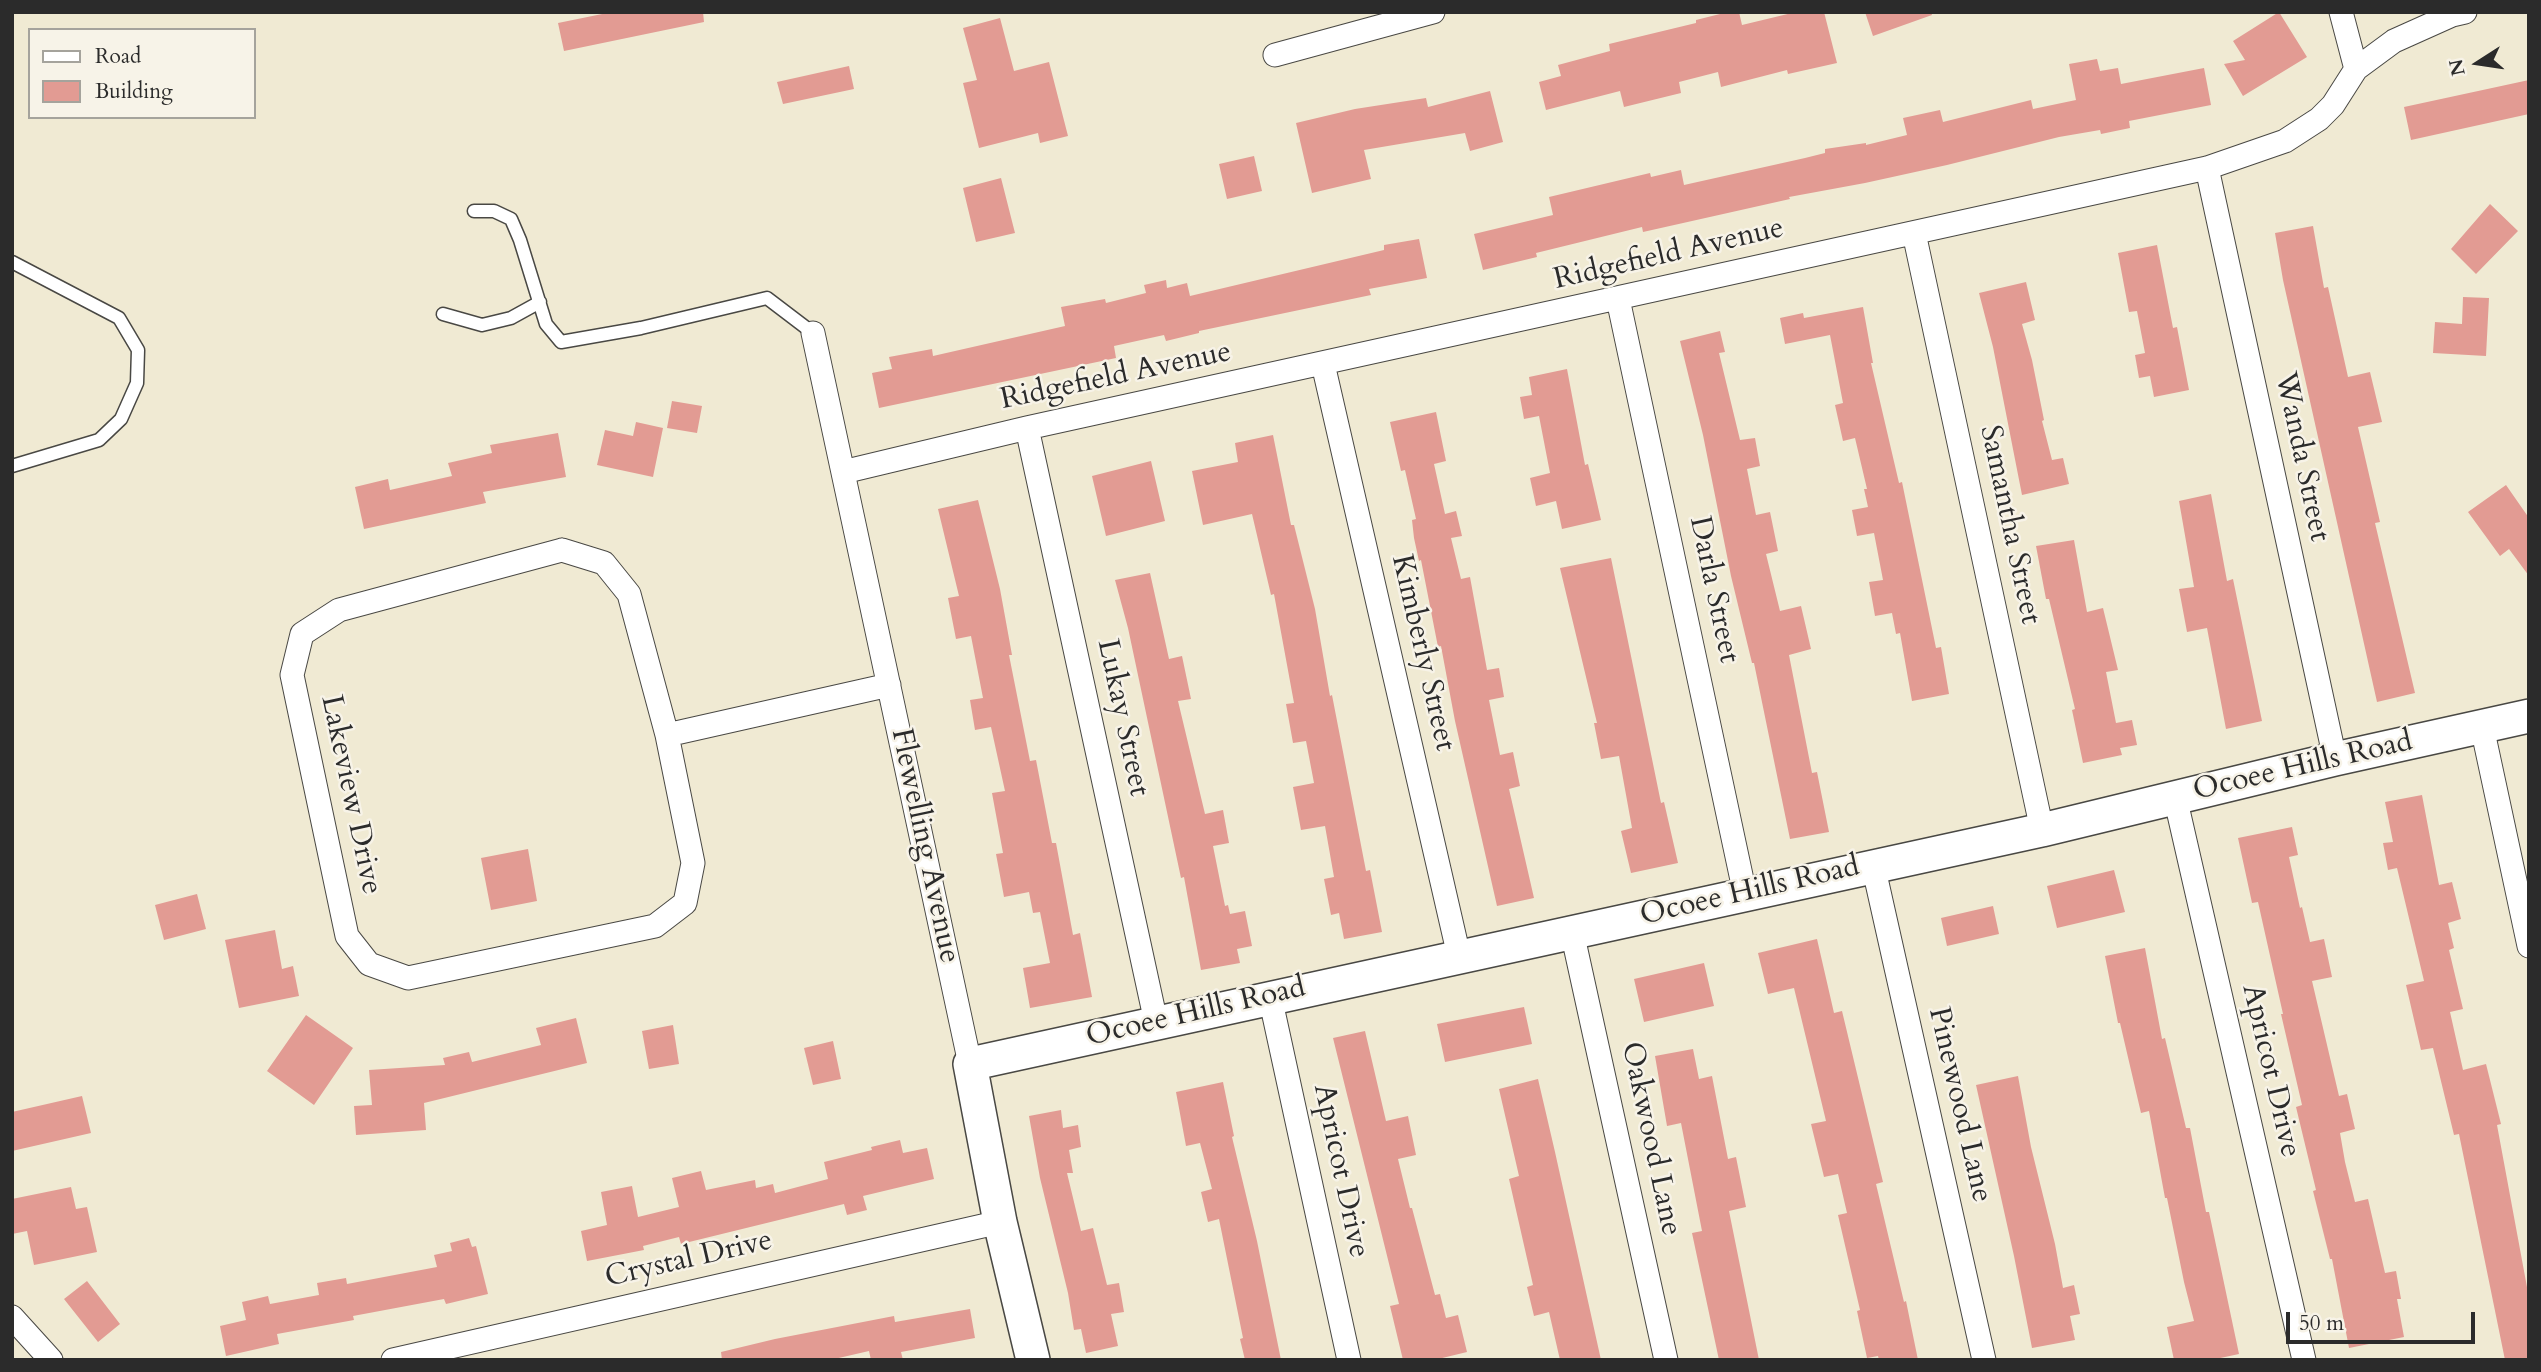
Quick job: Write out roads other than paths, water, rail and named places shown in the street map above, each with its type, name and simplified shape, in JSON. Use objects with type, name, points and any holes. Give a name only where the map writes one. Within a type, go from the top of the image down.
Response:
[{"type":"street","points":[[1275,55],[1433,12]]},
{"type":"street","points":[[2341,12],[2356,69]]},
{"type":"street","name":"Ridgefield Avenue","points":[[843,472],[1027,428],[2207,168],[2285,141],[2319,119],[2333,106],[2356,69],[2395,41],[2452,15],[2465,12]]},
{"type":"street","name":"Wanda Street","points":[[2207,168],[2335,759]]},
{"type":"street","name":"Samantha Street","points":[[1914,233],[2042,830]]},
{"type":"street","name":"Darla Street","points":[[1618,299],[1745,894]]},
{"type":"street","name":"Flewelling Avenue","points":[[813,333],[970,1064],[1000,1222],[1033,1360]]},
{"type":"street","name":"Kimberly Street","points":[[1323,364],[1459,956]]},
{"type":"street","name":"Lukay Street","points":[[1027,428],[1156,1022]]},
{"type":"street","name":"Lakeview Drive","points":[[562,550],[604,563],[629,594],[667,735],[693,863],[685,903],[655,926],[408,978],[369,964],[347,936],[292,675],[302,634],[339,610],[562,550]]},
{"type":"street","points":[[667,735],[889,685]]},
{"type":"street","name":"Ocoee Hills Road","points":[[970,1064],[1270,996],[2042,830],[2335,759],[2529,716]]},
{"type":"street","points":[[2482,727],[2529,946]]},
{"type":"street","name":"Apricot Drive","points":[[2175,797],[2304,1360]]},
{"type":"street","name":"Pinewood Lane","points":[[1873,865],[1984,1360]]},
{"type":"street","name":"Oakwood Lane","points":[[1572,932],[1667,1360]]},
{"type":"street","name":"Apricot Drive","points":[[1270,996],[1349,1360]]},
{"type":"street","name":"Crystal Drive","points":[[393,1360],[1000,1222]]},
{"type":"street","points":[[12,1317],[51,1360]]},
{"type":"lane","points":[[474,211],[494,211],[511,219],[547,324],[561,342],[641,328],[767,298],[813,333]]},
{"type":"lane","points":[[12,262],[119,318],[138,350],[137,383],[121,419],[99,440],[12,466]]},
{"type":"lane","points":[[443,314],[482,325],[511,318],[540,302]]}]
